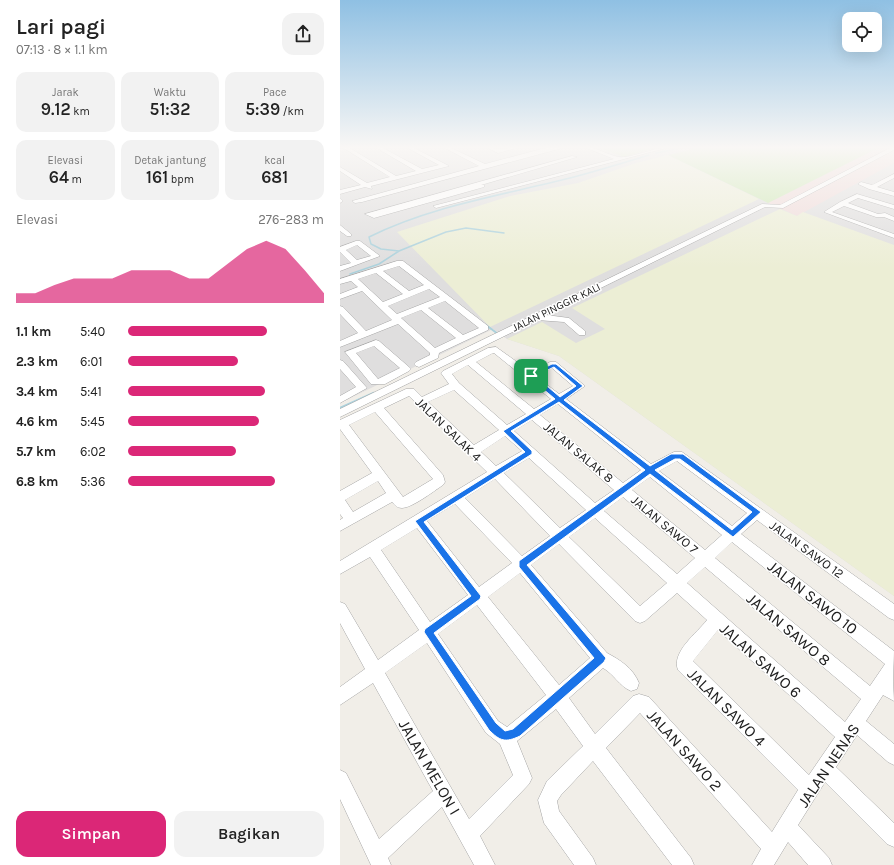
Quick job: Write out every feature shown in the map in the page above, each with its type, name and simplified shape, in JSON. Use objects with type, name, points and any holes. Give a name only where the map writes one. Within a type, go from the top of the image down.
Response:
[{"type":"street","points":[[340,192],[366,187]]},
{"type":"street","points":[[415,187],[355,201],[418,187]]},
{"type":"street","points":[[471,187],[368,214],[374,216],[472,187]]},
{"type":"street","points":[[432,207],[507,187]]},
{"type":"street","points":[[817,187],[782,206],[790,208],[830,187]]},
{"type":"street","points":[[871,188],[894,194]]},
{"type":"street","points":[[894,207],[856,196],[827,212],[894,236]]},
{"type":"street","points":[[842,203],[880,219],[893,219]]},
{"type":"street","name":"JALAN PINGGIR KALI","points":[[341,421],[537,316],[740,216],[764,205],[773,205]]},
{"type":"street","points":[[378,221],[424,209]]},
{"type":"street","points":[[870,228],[880,219]]},
{"type":"street","points":[[340,227],[349,235],[340,238]]},
{"type":"street","points":[[340,269],[376,256],[358,242],[341,249],[356,263]]},
{"type":"street","points":[[344,278],[400,263],[485,328],[434,352]]},
{"type":"street","points":[[377,270],[409,295]]},
{"type":"street","points":[[344,278],[363,288],[434,352]]},
{"type":"street","points":[[382,305],[430,286]]},
{"type":"street","points":[[340,297],[363,288]]},
{"type":"street","points":[[340,344],[445,298]]},
{"type":"street","points":[[422,307],[463,339]]},
{"type":"street","points":[[340,309],[364,334]]},
{"type":"street","points":[[537,316],[566,320],[582,333]]},
{"type":"street","points":[[353,338],[362,347]]},
{"type":"street","points":[[376,343],[406,369],[381,382],[376,382],[350,353],[362,347],[376,343]]},
{"type":"street","name":"JALAN SAWO 10","points":[[469,361],[491,350],[496,350],[894,661]]},
{"type":"street","points":[[419,364],[435,356],[434,352]]},
{"type":"street","points":[[422,402],[455,384],[446,373],[469,361]]},
{"type":"street","name":"JALAN SALAK 8","points":[[469,361],[624,489]]},
{"type":"street","points":[[340,363],[362,388],[340,400]]},
{"type":"street","points":[[472,451],[560,400],[579,387],[579,384],[553,364],[531,376]]},
{"type":"street","name":"JALAN SAWO 6","points":[[455,384],[594,511],[717,620],[851,729],[894,756]]},
{"type":"street","name":"JALAN SALAK 4","points":[[376,406],[410,392],[496,474],[638,616],[643,615],[677,584]]},
{"type":"street","points":[[376,406],[440,480],[439,482],[403,502],[400,502],[393,495],[341,421],[376,406]]},
{"type":"street","points":[[340,568],[457,498],[529,452]]},
{"type":"street","name":"JALAN SAWO 12","points":[[650,470],[674,456],[681,456],[894,613]]},
{"type":"street","points":[[340,697],[650,470]]},
{"type":"street","points":[[340,497],[379,474]]},
{"type":"street","name":"JALAN SAWO 7","points":[[624,489],[706,559]]},
{"type":"street","points":[[340,503],[346,523],[393,495]]},
{"type":"street","points":[[457,498],[521,564],[601,658],[616,666],[631,683]]},
{"type":"street","points":[[677,584],[757,512]]},
{"type":"street","points":[[419,521],[477,596],[558,696],[594,747],[684,865]]},
{"type":"street","points":[[372,548],[492,727],[503,736],[516,732],[601,658]]},
{"type":"street","name":"JALAN SAWO 8","points":[[706,559],[872,698]]},
{"type":"street","name":"JALAN MELON I","points":[[340,609],[445,792],[483,864]]},
{"type":"street","name":"JALAN SAWO 4","points":[[717,620],[685,658],[684,664],[810,789]]},
{"type":"street","name":"JALAN NENAS","points":[[762,865],[810,789],[872,698],[888,688],[894,665]]},
{"type":"street","name":"JALAN SAWO 2","points":[[586,865],[551,816],[547,800],[554,788],[637,703],[643,703],[773,848]]},
{"type":"street","points":[[468,834],[523,778],[506,736]]},
{"type":"street","points":[[824,768],[894,837]]},
{"type":"street","points":[[340,779],[378,860],[445,792]]},
{"type":"street","points":[[787,827],[822,865]]},
{"type":"shaded area","points":[[340,187],[894,187],[894,596],[559,356],[507,339],[493,329],[340,403]]},
{"type":"shaded area","points":[[799,187],[849,187],[797,216],[768,203]]},
{"type":"green space","points":[[555,187],[735,187],[759,199],[490,327],[397,232],[510,196]]},
{"type":"green space","points":[[735,187],[799,187],[768,203]]},
{"type":"green space","points":[[780,209],[797,216],[803,212],[894,245],[894,596],[559,356],[507,339],[542,322],[576,343],[605,329],[572,308]]},
{"type":"waterway","points":[[399,251],[381,249],[371,244],[369,237],[393,226],[442,209],[530,187]]},
{"type":"waterway","points":[[399,251],[446,232],[466,228],[504,233]]},
{"type":"waterway","points":[[350,274],[379,264],[399,251]]},
{"type":"waterway","points":[[486,325],[498,334]]},
{"type":"waterway","points":[[340,408],[374,393]]},
{"type":"route","points":[[531,376],[553,364],[580,386],[560,400],[650,470],[674,456],[681,456],[757,512],[733,534],[650,470],[521,564],[601,658],[516,732],[509,736],[503,736],[492,727],[428,632],[477,596],[419,521],[529,452],[506,431],[560,400],[531,376]]}]
